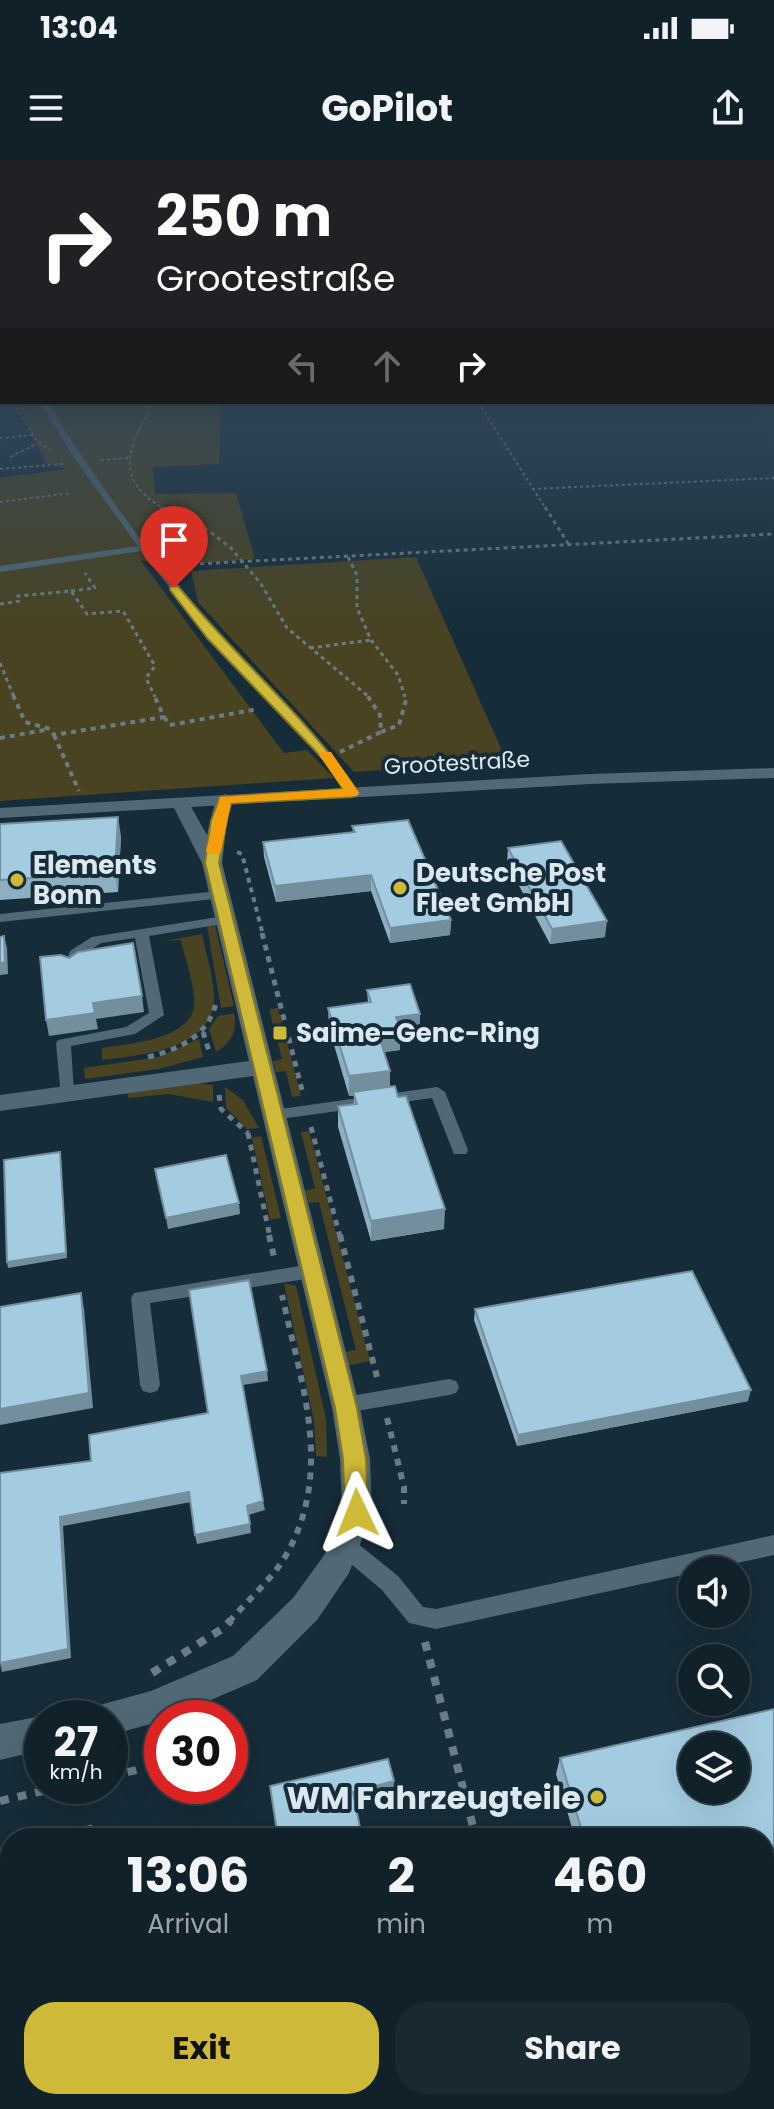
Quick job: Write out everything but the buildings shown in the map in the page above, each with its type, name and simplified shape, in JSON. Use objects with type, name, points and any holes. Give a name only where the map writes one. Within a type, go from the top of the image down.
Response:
[{"type":"street","name":"Grootestraße","points":[[0,813],[774,773]]},
{"type":"street","points":[[212,863],[218,821],[225,799]]},
{"type":"street","points":[[171,1700],[245,1668],[305,1609],[338,1563],[357,1513],[355,1459],[345,1405],[212,863],[180,802]]},
{"type":"street","points":[[0,1103],[261,1067]]},
{"type":"street","points":[[0,1742],[24,1737]]},
{"type":"lane","points":[[75,452],[143,548],[212,636],[328,758],[352,793]]},
{"type":"lane","points":[[0,569],[143,548]]},
{"type":"lane","points":[[0,918],[218,895]]},
{"type":"lane","points":[[71,967],[75,954],[97,940],[224,920]]},
{"type":"lane","points":[[66,1093],[63,1043],[130,1031],[157,1015],[141,932]]},
{"type":"lane","points":[[273,1115],[437,1092],[460,1150]]},
{"type":"lane","points":[[150,1385],[140,1298],[312,1271]]},
{"type":"lane","points":[[345,1405],[449,1387]]},
{"type":"lane","points":[[345,1546],[390,1583],[417,1616],[436,1619],[774,1545]]},
{"type":"path","points":[[10,457],[20,452]]},
{"type":"path","points":[[128,452],[140,491],[168,510],[207,529],[245,563],[264,587],[288,629],[377,704],[383,718],[381,732]]},
{"type":"path","points":[[509,452],[570,546]]},
{"type":"path","points":[[0,469],[81,462]]},
{"type":"path","points":[[532,489],[774,478]]},
{"type":"path","points":[[0,502],[71,493]]},
{"type":"path","points":[[155,564],[245,563],[774,534]]},
{"type":"path","points":[[328,758],[399,725],[406,700],[398,675],[371,640],[357,608],[357,575],[348,557]]},
{"type":"path","points":[[0,604],[20,601],[18,596],[95,588],[76,558]]},
{"type":"path","points":[[71,591],[87,614],[123,611],[155,666],[146,678],[170,725],[276,706]]},
{"type":"path","points":[[309,648],[371,640]]},
{"type":"path","points":[[0,663],[25,722],[50,729],[81,796]]},
{"type":"path","points":[[54,735],[164,717]]},
{"type":"path","points":[[0,738],[50,729]]},
{"type":"path","points":[[152,1700],[152,1672],[225,1627],[285,1557],[311,1492],[313,1444],[248,1133]]},
{"type":"path","points":[[417,1616],[474,1828]]},
{"type":"path","points":[[0,1801],[24,1795]]},
{"type":"shaded area","points":[[41,452],[219,452],[219,464],[153,467],[155,494],[236,493],[255,559],[200,563],[141,561],[284,753],[307,750],[334,778],[0,801],[0,478],[67,469],[46,463]]},
{"type":"shaded area","points":[[416,557],[507,762],[354,772],[198,602],[191,571]]},
{"type":"shaded area","points":[[215,925],[234,1006],[221,1008],[207,926]]},
{"type":"shaded area","points":[[202,934],[214,995],[212,1013],[203,1028],[190,1038],[155,1052],[102,1060],[102,1048],[155,1038],[181,1027],[190,1018],[194,992],[181,940],[165,941]]},
{"type":"shaded area","points":[[278,1008],[301,1096],[292,1097],[286,1071],[276,1072],[273,1061],[282,1059],[269,1009]]},
{"type":"shaded area","points":[[234,1013],[232,1036],[216,1052],[209,1029],[218,1016]]},
{"type":"shaded area","points":[[199,1039],[203,1057],[159,1069],[85,1079],[84,1068],[158,1057]]},
{"type":"shaded area","points":[[199,1083],[213,1085],[213,1102],[168,1094],[128,1098],[127,1092]]},
{"type":"shaded area","points":[[225,1087],[243,1100],[259,1128],[247,1129],[226,1108]]},
{"type":"shaded area","points":[[309,1131],[370,1361],[347,1366],[344,1352],[356,1350],[319,1202],[309,1203],[305,1191],[315,1188],[301,1132]]},
{"type":"shaded area","points":[[261,1136],[281,1218],[270,1220],[252,1138]]},
{"type":"shaded area","points":[[284,1283],[296,1286],[326,1419],[327,1457],[316,1456],[314,1421]]},
{"type":"slow traffic","points":[[214,851],[225,799],[352,793],[326,755]]},
{"type":"place","name":"Elements Bonn","points":[[17,880]]},
{"type":"place","name":"Deutsche Post Fleet GmbH","points":[[400,888]]},
{"type":"place","name":"Saime-Genc-Ring","points":[[280,1033]]},
{"type":"place","name":"WM Fahrzeugteile","points":[[597,1797]]},
{"type":"route","points":[[174,588],[212,636],[328,758],[352,793],[225,799],[218,821],[212,863],[346,1408],[355,1459],[357,1513]]}]
